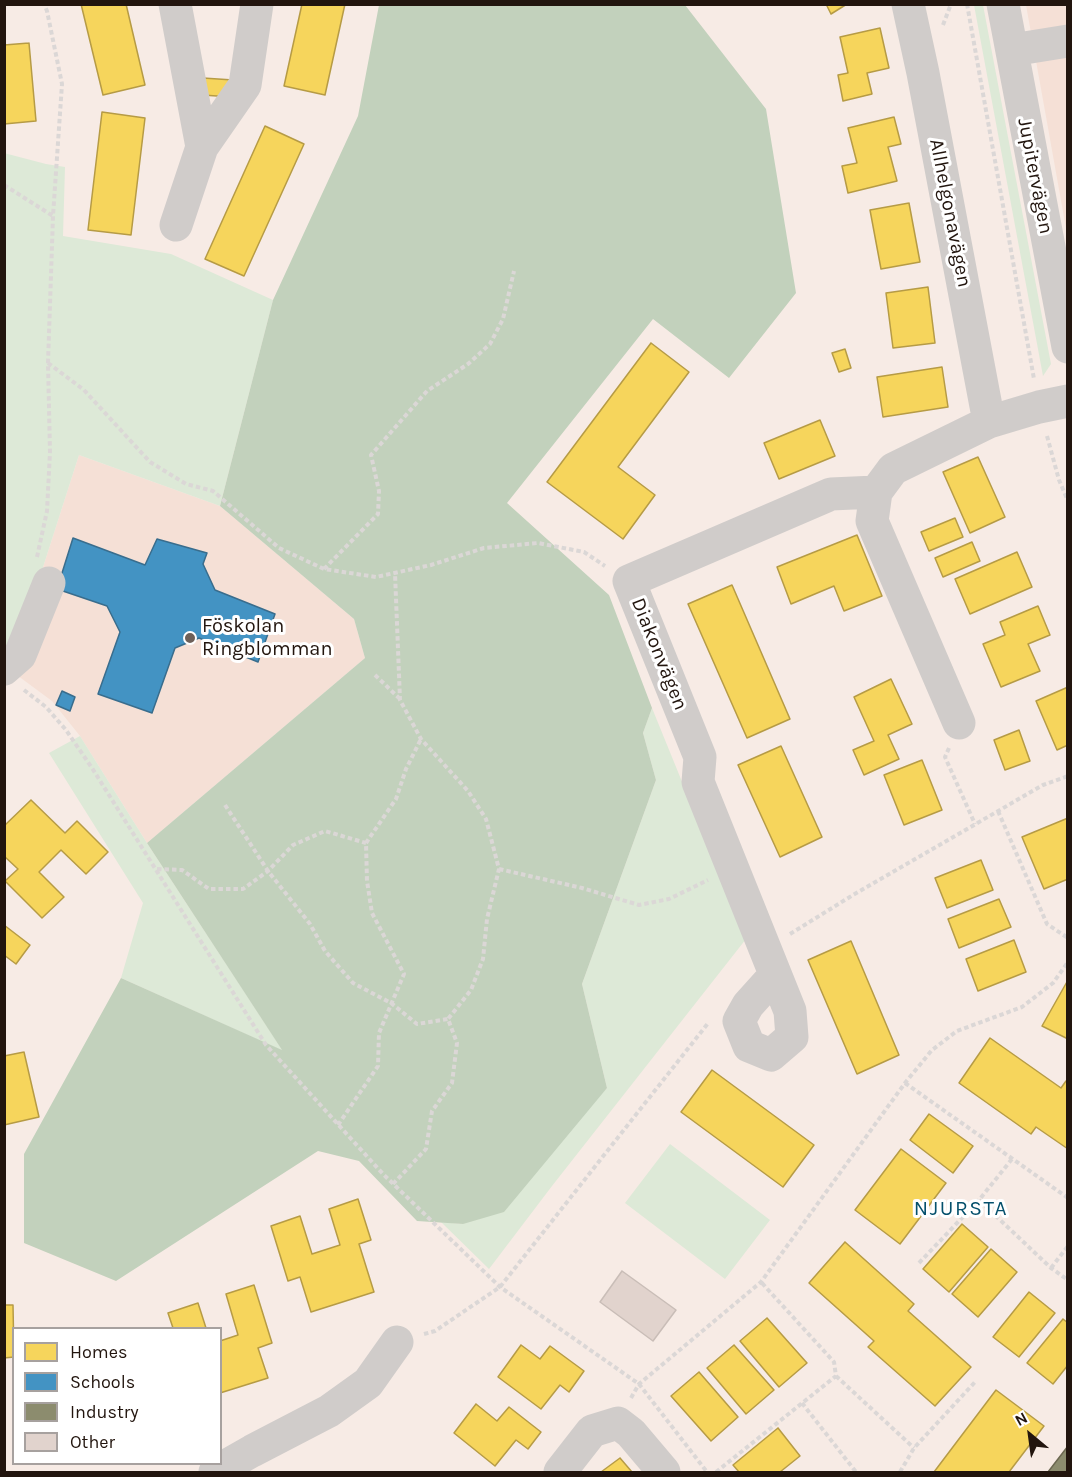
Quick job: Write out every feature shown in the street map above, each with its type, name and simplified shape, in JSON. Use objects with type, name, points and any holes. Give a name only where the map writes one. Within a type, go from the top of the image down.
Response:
[{"type":"street","points":[[176,4],[202,147]]},
{"type":"street","points":[[176,225],[202,147],[245,85],[257,4]]},
{"type":"street","name":"Allhelgonavägen","points":[[908,4],[926,84],[989,422]]},
{"type":"street","name":"Jupitervägen","points":[[1003,4],[1068,347]]},
{"type":"street","points":[[1012,50],[1068,41]]},
{"type":"street","points":[[959,723],[872,521],[876,492],[892,469],[989,422],[1053,404]]},
{"type":"street","name":"Diakonvägen","points":[[775,975],[698,782],[700,757],[629,581],[831,494],[876,492]]},
{"type":"street","points":[[13,678],[42,573]]},
{"type":"street","points":[[215,1473],[252,1451],[330,1411],[368,1383],[398,1342]]},
{"type":"street","points":[[560,1473],[592,1431],[618,1423],[632,1433],[664,1473]]},
{"type":"path","points":[[42,573],[50,452],[48,363],[53,216],[62,84],[44,4]]},
{"type":"path","points":[[967,4],[1053,404],[1059,480],[1068,501]]},
{"type":"path","points":[[4,185],[53,216]]},
{"type":"path","points":[[324,569],[378,514],[379,491],[372,455],[427,391],[468,364],[490,344],[503,319],[514,271]]},
{"type":"path","points":[[48,363],[84,390],[150,462],[186,484],[213,490],[279,548],[324,569],[376,577],[431,565],[484,548],[538,543],[584,552],[629,581]]},
{"type":"path","points":[[395,573],[400,700]]},
{"type":"path","points":[[225,805],[268,871],[310,924],[325,951],[353,983],[391,1004],[417,1024],[448,1019],[471,990],[483,959],[487,919],[499,869],[486,819],[468,791],[421,739],[400,700],[375,675]]},
{"type":"path","points":[[13,678],[46,707],[66,730],[93,768],[266,1045],[393,1184],[501,1287],[639,1384],[707,1473]]},
{"type":"path","points":[[959,723],[945,757],[975,824]]},
{"type":"path","points":[[338,1125],[378,1066],[379,1033],[404,974],[372,913],[367,880],[366,843],[396,800],[406,769],[421,739]]},
{"type":"path","points":[[998,811],[1047,924],[1068,938]]},
{"type":"path","points":[[156,869],[182,870],[209,889],[243,889],[268,871],[293,844],[325,831],[366,843]]},
{"type":"path","points":[[499,869],[572,885],[639,905],[669,899],[732,869]]},
{"type":"path","points":[[618,1423],[639,1384],[761,1282],[905,1083],[932,1050],[957,1031],[1022,1008],[1053,982],[1068,962]]},
{"type":"path","points":[[393,1184],[426,1149],[432,1111],[452,1083],[457,1043],[448,1019]]},
{"type":"path","points":[[905,1083],[1068,1198]]},
{"type":"path","points":[[919,1263],[979,1200],[1012,1159]]},
{"type":"path","points":[[979,1200],[1051,1268],[1068,1280]]},
{"type":"path","points":[[1051,1268],[1068,1246]]},
{"type":"path","points":[[761,1282],[834,1362],[836,1376],[914,1448]]},
{"type":"path","points":[[716,1473],[836,1376]]},
{"type":"path","points":[[900,1473],[914,1448],[975,1382]]},
{"type":"path","points":[[802,1403],[856,1473]]},
{"type":"shaded area","points":[[1026,5],[1067,5],[1067,234]]},
{"type":"shaded area","name":"Föskolan Ringblomman","points":[[79,455],[220,506],[354,619],[365,658],[147,843],[80,736],[52,701],[10,670]]},
{"type":"green space","points":[[379,5],[685,5],[766,109],[796,293],[729,378],[653,319],[507,503],[609,595],[652,708],[643,733],[656,780],[582,984],[607,1088],[504,1212],[463,1224],[417,1221],[359,1161],[318,1151],[116,1281],[24,1243],[24,1154],[121,978],[282,1050],[147,843],[365,658],[354,619],[220,506],[273,300],[358,116]]},
{"type":"green space","points":[[974,5],[983,5],[1051,364],[1043,376]]},
{"type":"green space","points":[[4,153],[65,167],[63,236],[171,254],[273,300],[220,506],[79,455],[10,670],[4,668]]},
{"type":"green space","points":[[652,708],[746,939],[489,1269],[441,1222],[463,1224],[607,1088],[582,984],[656,780],[643,733]]},
{"type":"green space","points":[[80,736],[283,1051],[121,978],[143,903],[49,753]]},
{"type":"green space","points":[[670,1144],[770,1220],[725,1279],[625,1203]]},
{"type":"building: Homes","points":[[81,4],[126,4],[145,85],[103,95]]},
{"type":"building: Homes","points":[[302,4],[345,4],[325,95],[284,86]]},
{"type":"building: Homes","points":[[826,4],[847,4],[831,14]]},
{"type":"building: Homes","points":[[880,28],[889,68],[867,73],[872,94],[843,101],[838,75],[848,73],[840,37]]},
{"type":"building: Homes","points":[[29,43],[36,121],[4,124],[4,45]]},
{"type":"building: Homes","points":[[203,78],[233,80],[232,97],[202,95]]},
{"type":"building: Homes","points":[[102,112],[145,118],[131,235],[88,230]]},
{"type":"building: Homes","points":[[894,117],[901,144],[888,147],[897,181],[848,193],[842,166],[857,163],[848,128]]},
{"type":"building: Homes","points":[[265,126],[304,144],[244,276],[205,259]]},
{"type":"building: Homes","points":[[909,203],[920,262],[881,269],[870,210]]},
{"type":"building: Homes","points":[[928,287],[935,343],[893,348],[886,293]]},
{"type":"building: Homes","points":[[651,343],[689,372],[618,467],[655,495],[623,539],[547,482]]},
{"type":"building: Homes","points":[[845,349],[851,368],[839,372],[832,353]]},
{"type":"building: Homes","points":[[942,367],[948,407],[883,417],[877,377]]},
{"type":"building: Homes","points":[[820,420],[835,456],[779,479],[764,443]]},
{"type":"building: Homes","points":[[978,457],[1005,517],[970,533],[943,472]]},
{"type":"building: Homes","points":[[955,518],[963,537],[929,551],[921,532]]},
{"type":"building: Homes","points":[[857,535],[882,596],[844,611],[834,586],[791,604],[777,567]]},
{"type":"building: Homes","points":[[972,542],[980,561],[943,577],[935,558]]},
{"type":"building: Homes","points":[[1017,552],[1032,587],[970,614],[955,579]]},
{"type":"building: Homes","points":[[732,585],[790,719],[747,738],[688,604]]},
{"type":"building: Homes","points":[[1038,606],[1050,635],[1028,644],[1040,671],[1001,687],[983,644],[1005,635],[1000,622]]},
{"type":"building: Homes","points":[[891,679],[912,724],[888,735],[899,759],[864,775],[853,750],[874,741],[854,697]]},
{"type":"building: Homes","points":[[1068,687],[1068,745],[1057,750],[1036,701]]},
{"type":"building: Homes","points":[[1019,730],[1030,761],[1005,770],[994,740]]},
{"type":"building: Homes","points":[[781,746],[822,837],[780,857],[738,765]]},
{"type":"building: Homes","points":[[922,760],[942,810],[904,825],[884,775]]},
{"type":"building: Homes","points":[[31,800],[65,833],[77,821],[108,852],[86,874],[61,850],[39,872],[64,897],[42,918],[5,881],[18,869],[4,856],[4,826]]},
{"type":"building: Homes","points":[[1068,818],[1068,879],[1044,889],[1022,837]]},
{"type":"building: Homes","points":[[981,860],[993,890],[947,908],[935,878]]},
{"type":"building: Homes","points":[[999,899],[1011,927],[959,948],[948,919]]},
{"type":"building: Homes","points":[[4,925],[30,945],[16,964],[4,955]]},
{"type":"building: Homes","points":[[1014,940],[1026,972],[978,991],[966,959]]},
{"type":"building: Homes","points":[[851,941],[899,1055],[857,1074],[808,960]]},
{"type":"building: Homes","points":[[1068,980],[1068,1039],[1042,1026]]},
{"type":"building: Homes","points":[[990,1038],[1061,1088],[1066,1081],[1068,1082],[1068,1149],[1036,1127],[1031,1134],[959,1083]]},
{"type":"building: Homes","points":[[24,1052],[39,1117],[4,1125],[4,1056]]},
{"type":"building: Homes","points":[[712,1070],[814,1145],[783,1187],[681,1112]]},
{"type":"building: Homes","points":[[929,1114],[973,1146],[953,1173],[910,1140]]},
{"type":"building: Homes","points":[[901,1149],[946,1183],[900,1244],[855,1210]]},
{"type":"building: Homes","points":[[358,1199],[371,1240],[359,1244],[374,1292],[311,1312],[300,1277],[288,1281],[271,1226],[300,1216],[312,1254],[340,1245],[329,1209]]},
{"type":"building: Homes","points":[[962,1224],[988,1247],[949,1292],[923,1269]]},
{"type":"building: Homes","points":[[845,1242],[914,1304],[908,1311],[971,1367],[935,1406],[868,1347],[874,1341],[809,1283]]},
{"type":"building: Homes","points":[[991,1249],[1017,1272],[978,1317],[952,1294]]},
{"type":"building: Homes","points":[[254,1285],[272,1343],[258,1348],[268,1378],[222,1392],[222,1340],[238,1335],[226,1294]]},
{"type":"building: Homes","points":[[1029,1292],[1055,1313],[1019,1357],[993,1337]]},
{"type":"building: Homes","points":[[198,1303],[206,1327],[173,1327],[168,1313]]},
{"type":"building: Homes","points":[[4,1305],[13,1305],[12,1357],[4,1358]]},
{"type":"building: Homes","points":[[767,1318],[807,1363],[779,1387],[740,1341]]},
{"type":"building: Homes","points":[[1063,1319],[1068,1323],[1068,1365],[1053,1384],[1027,1363]]},
{"type":"building: Homes","points":[[521,1345],[540,1359],[550,1346],[584,1371],[569,1392],[560,1385],[541,1409],[498,1377]]},
{"type":"building: Homes","points":[[734,1345],[774,1390],[746,1414],[707,1368]]},
{"type":"building: Homes","points":[[699,1372],[738,1417],[711,1441],[671,1396]]},
{"type":"building: Homes","points":[[996,1390],[1044,1426],[1009,1472],[934,1472]]},
{"type":"building: Homes","points":[[476,1404],[497,1421],[509,1407],[541,1432],[528,1449],[516,1440],[495,1466],[454,1433]]},
{"type":"building: Homes","points":[[778,1428],[800,1456],[780,1472],[739,1472],[733,1465]]},
{"type":"building: Homes","points":[[620,1458],[632,1472],[601,1472]]},
{"type":"building: Schools","points":[[73,538],[145,565],[157,539],[207,553],[203,564],[215,590],[275,614],[258,662],[199,638],[175,648],[152,713],[98,694],[120,632],[107,606],[57,589]]},
{"type":"building: Schools","points":[[62,691],[75,697],[70,711],[56,705]]},
{"type":"building: Industry","points":[[1068,1446],[1068,1472],[1048,1472]]},
{"type":"building: Other","points":[[622,1271],[676,1310],[653,1341],[600,1302]]},
{"type":"place","name":"Föskolan Ringblomman","points":[[190,638]]},
{"type":"district","name":"NJURSTA","points":[[961,1209]]}]
